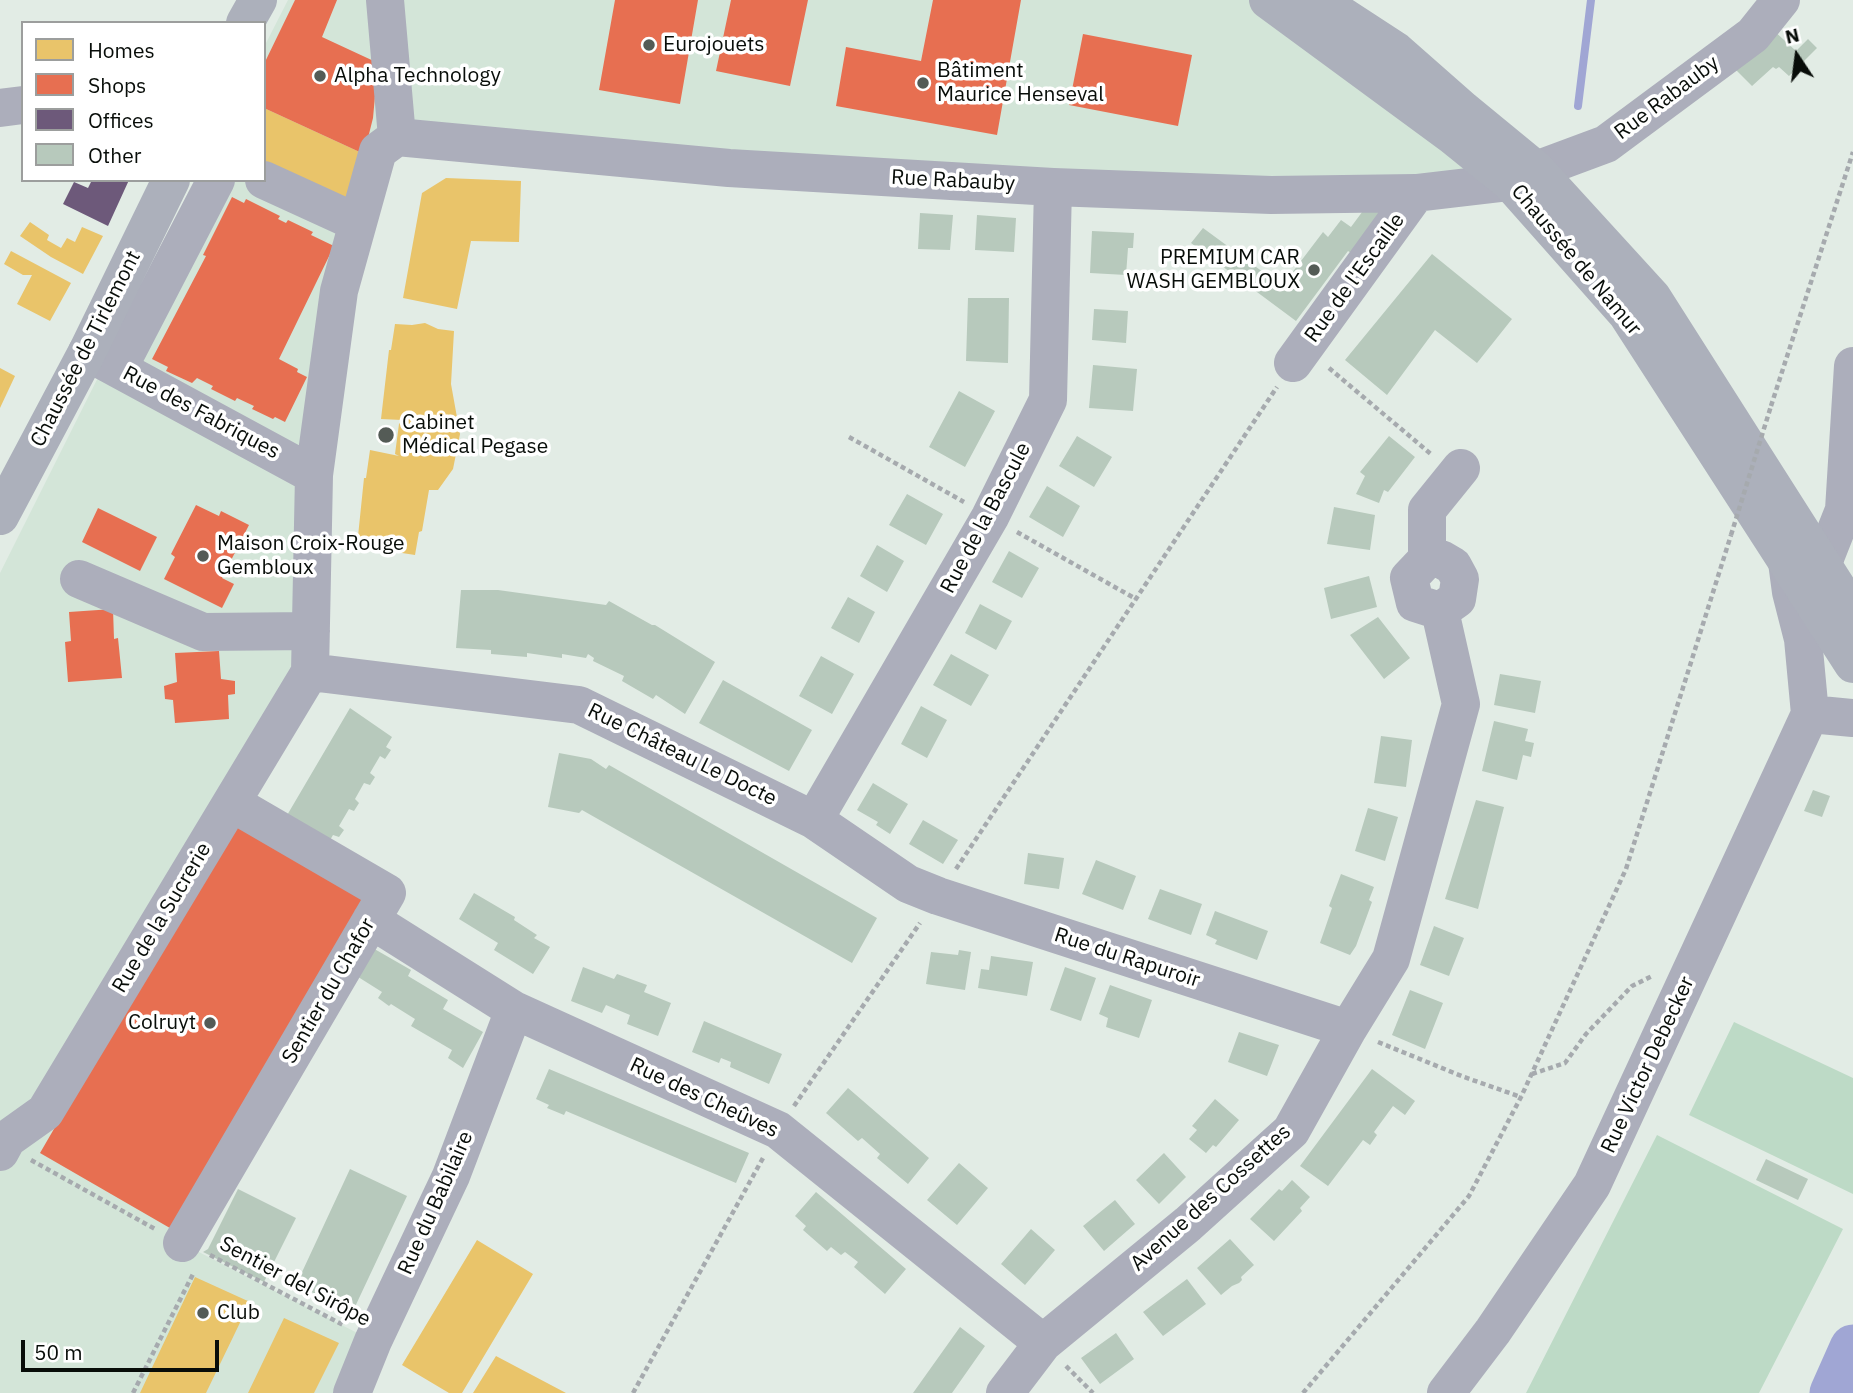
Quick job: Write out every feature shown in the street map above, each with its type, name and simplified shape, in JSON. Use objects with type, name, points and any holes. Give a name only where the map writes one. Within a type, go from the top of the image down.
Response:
[{"type":"main road","points":[[232,21],[236,0]]},
{"type":"main road","points":[[245,21],[258,0]]},
{"type":"main road","name":"Chaussée de Namur","points":[[1268,0],[1453,136],[1523,176]]},
{"type":"main road","name":"Chaussée de Namur","points":[[1318,0],[1396,51],[1462,110],[1523,176],[1652,297],[1805,562],[1853,664]]},
{"type":"main road","name":"Chaussée de Tirlemont","points":[[0,516],[103,360],[170,182]]},
{"type":"main road","name":"Chaussée de Namur","points":[[1805,562],[1853,612]]},
{"type":"street","points":[[310,672],[314,475],[339,291],[377,151],[397,137],[385,0]]},
{"type":"street","name":"Rue Rabauby","points":[[397,137],[729,168],[1053,187],[1272,195],[1416,193],[1523,176],[1606,144],[1753,35],[1778,1]]},
{"type":"street","points":[[0,108],[21,105]]},
{"type":"street","points":[[266,181],[358,223]]},
{"type":"street","points":[[103,360],[215,182]]},
{"type":"street","name":"Rue de la Bascule","points":[[814,820],[990,517],[1048,400],[1053,187]]},
{"type":"street","name":"Rue de l'Escaille","points":[[1299,355],[1416,193]]},
{"type":"street","name":"Rue des Fabriques","points":[[103,360],[314,475]]},
{"type":"street","points":[[1853,366],[1844,510],[1805,562],[1791,592],[1803,639],[1810,714],[1853,718]]},
{"type":"street","points":[[1427,559],[1441,559],[1471,576],[1457,599],[1440,611],[1415,603],[1409,578],[1427,559],[1427,510],[1458,471]]},
{"type":"street","points":[[79,579],[203,632],[311,631]]},
{"type":"street","name":"Avenue des Cossettes","points":[[1005,1393],[1043,1343],[1188,1224],[1291,1131],[1391,959],[1461,704],[1440,611]]},
{"type":"street","name":"Rue Château Le Docte","points":[[310,672],[579,705],[814,820],[908,884]]},
{"type":"street","name":"Rue de la Sucrerie","points":[[4,1145],[45,1112],[310,672]]},
{"type":"street","name":"Rue Victor Debecker","points":[[1446,1393],[1493,1331],[1592,1185],[1810,714]]},
{"type":"street","name":"Sentier du Chafor","points":[[194,1253],[387,893],[232,803]]},
{"type":"street","name":"Rue du Rapuroir","points":[[908,884],[1348,1029]]},
{"type":"street","name":"Rue des Cheûves","points":[[371,920],[514,1010],[778,1130],[1043,1343]]},
{"type":"street","name":"Rue du Babilaire","points":[[353,1393],[373,1340],[450,1176],[514,1010]]},
{"type":"path","points":[[1303,1393],[1469,1196],[1521,1097],[1626,869],[1853,152]]},
{"type":"path","points":[[1299,355],[1458,471]]},
{"type":"path","points":[[849,437],[1136,599]]},
{"type":"path","points":[[1730,499],[1745,522]]},
{"type":"path","points":[[1531,1074],[1565,1063],[1586,1034],[1632,986],[1655,975]]},
{"type":"path","points":[[1348,1029],[1464,1077],[1521,1097]]},
{"type":"path","name":"Sentier del Sirôpe","points":[[4,1145],[194,1253],[373,1340]]},
{"type":"path","points":[[133,1393],[194,1253]]},
{"type":"shaded area","points":[[288,0],[1268,0],[1510,182],[1416,193],[398,137],[339,291],[310,672],[237,796],[191,1248],[373,1341],[352,1393],[0,1393],[0,573],[196,182],[266,182],[266,43]]},
{"type":"shaded area","points":[[1734,1022],[1853,1078],[1853,1194],[1689,1115]]},
{"type":"shaded area","points":[[1657,1135],[1843,1229],[1759,1393],[1526,1393]]},
{"type":"building: Homes","points":[[266,109],[364,154],[350,203],[266,163]]},
{"type":"building: Homes","points":[[446,178],[521,181],[519,242],[471,241],[457,309],[403,298],[422,193]]},
{"type":"building: Homes","points":[[30,222],[49,235],[47,240],[61,248],[67,238],[75,242],[82,227],[103,236],[83,274],[20,236]]},
{"type":"building: Homes","points":[[11,251],[71,283],[50,321],[17,304],[32,275],[23,275],[4,264]]},
{"type":"building: Homes","points":[[425,323],[438,329],[454,331],[451,384],[460,434],[453,469],[438,490],[429,490],[415,555],[357,546],[364,478],[370,450],[399,456],[395,454],[399,424],[402,420],[381,419],[389,350],[395,324]]},
{"type":"building: Homes","points":[[0,368],[15,376],[0,408]]},
{"type":"building: Homes","points":[[477,1240],[533,1274],[462,1393],[449,1393],[402,1365]]},
{"type":"building: Homes","points":[[195,1277],[250,1302],[206,1393],[140,1393]]},
{"type":"building: Homes","points":[[284,1318],[339,1343],[314,1393],[248,1393]]},
{"type":"building: Homes","points":[[496,1356],[566,1393],[473,1393]]},
{"type":"building: Shops","name":"Alpha Technology","points":[[295,0],[337,0],[322,37],[378,63],[373,118],[364,154],[266,109],[266,60]]},
{"type":"building: Shops","name":"Eurojouets","points":[[615,0],[698,0],[680,104],[599,90]]},
{"type":"building: Shops","points":[[731,0],[808,0],[790,86],[716,71]]},
{"type":"building: Shops","name":"Bâtiment Maurice Henseval","points":[[933,0],[1021,0],[997,135],[836,106],[846,47],[921,61]]},
{"type":"building: Shops","points":[[1083,34],[1192,55],[1178,126],[1069,105]]},
{"type":"building: Shops","points":[[232,197],[244,203],[246,199],[280,216],[278,219],[286,223],[288,220],[313,232],[311,235],[334,246],[279,359],[307,377],[285,422],[252,409],[254,406],[237,398],[235,401],[211,389],[213,386],[197,378],[192,383],[166,371],[168,367],[152,359],[206,256],[203,255]]},
{"type":"building: Shops","name":"Maison Croix-Rouge Gembloux","points":[[196,505],[219,516],[221,511],[249,525],[222,578],[234,584],[222,608],[164,579],[175,557],[171,554]]},
{"type":"building: Shops","points":[[98,508],[157,537],[140,571],[82,542]]},
{"type":"building: Shops","points":[[113,609],[114,639],[118,638],[122,678],[68,682],[65,642],[71,641],[69,612]]},
{"type":"building: Shops","points":[[219,651],[221,679],[235,681],[235,694],[228,695],[229,719],[175,723],[173,700],[165,699],[164,686],[177,682],[175,653]]},
{"type":"building: Shops","name":"Colruyt","points":[[238,812],[381,894],[182,1235],[40,1153]]},
{"type":"building: Offices","points":[[74,182],[88,188],[91,182],[128,182],[108,226],[63,204]]},
{"type":"building: Other","points":[[1771,28],[1796,51],[1808,39],[1817,48],[1789,76],[1779,67],[1773,67],[1752,86],[1732,66]]},
{"type":"building: Other","name":"PREMIUM CAR WASH GEMBLOUX","points":[[1371,200],[1386,210],[1354,255],[1348,251],[1296,321],[1191,243],[1203,228],[1282,286],[1323,232],[1328,237],[1341,220],[1351,227]]},
{"type":"building: Other","points":[[920,213],[953,215],[950,250],[918,249]]},
{"type":"building: Other","points":[[977,215],[1016,218],[1014,252],[975,250]]},
{"type":"building: Other","points":[[1092,231],[1134,233],[1133,248],[1128,248],[1126,275],[1090,273]]},
{"type":"building: Other","points":[[1432,254],[1512,319],[1477,363],[1435,330],[1387,395],[1345,360]]},
{"type":"building: Other","points":[[968,298],[1009,298],[1008,363],[966,361]]},
{"type":"building: Other","points":[[1094,309],[1128,311],[1126,343],[1092,340]]},
{"type":"building: Other","points":[[1093,365],[1137,369],[1133,411],[1089,408]]},
{"type":"building: Other","points":[[959,391],[995,411],[965,467],[929,447]]},
{"type":"building: Other","points":[[1077,436],[1112,457],[1094,487],[1059,466]]},
{"type":"building: Other","points":[[1389,436],[1415,457],[1388,492],[1384,490],[1379,503],[1356,494],[1365,476],[1360,472]]},
{"type":"building: Other","points":[[1047,486],[1080,506],[1063,537],[1029,517]]},
{"type":"building: Other","points":[[907,494],[943,514],[926,545],[889,525]]},
{"type":"building: Other","points":[[1334,507],[1375,515],[1370,550],[1327,544]]},
{"type":"building: Other","points":[[877,545],[904,561],[887,592],[860,576]]},
{"type":"building: Other","points":[[1009,551],[1039,568],[1022,598],[992,582]]},
{"type":"building: Other","points":[[1369,576],[1377,607],[1331,619],[1324,588]]},
{"type":"building: Other","points":[[461,590],[498,590],[606,605],[609,601],[655,625],[715,662],[685,714],[656,695],[653,699],[622,681],[624,676],[593,661],[594,658],[588,654],[586,658],[562,654],[562,658],[527,653],[527,657],[491,654],[491,650],[456,648]]},
{"type":"building: Other","points":[[848,597],[875,612],[859,643],[831,628]]},
{"type":"building: Other","points":[[980,604],[1012,621],[996,650],[965,633]]},
{"type":"building: Other","points":[[1378,617],[1410,658],[1384,679],[1350,635]]},
{"type":"building: Other","points":[[951,654],[989,675],[971,706],[933,685]]},
{"type":"building: Other","points":[[821,656],[854,674],[832,714],[799,696]]},
{"type":"building: Other","points":[[1500,674],[1541,681],[1535,713],[1494,705]]},
{"type":"building: Other","points":[[723,680],[812,730],[789,771],[699,723]]},
{"type":"building: Other","points":[[921,706],[947,720],[927,758],[901,744]]},
{"type":"building: Other","points":[[350,708],[392,737],[386,747],[391,750],[385,759],[380,756],[370,773],[375,777],[370,785],[364,783],[355,799],[359,803],[354,811],[349,809],[339,826],[344,830],[339,837],[333,835],[329,842],[286,817]]},
{"type":"building: Other","points":[[1494,721],[1528,729],[1525,741],[1534,743],[1531,757],[1523,755],[1517,780],[1482,771]]},
{"type":"building: Other","points":[[1381,736],[1412,740],[1406,787],[1374,783]]},
{"type":"building: Other","points":[[559,753],[591,759],[606,769],[609,765],[877,918],[852,963],[582,810],[579,813],[548,807]]},
{"type":"building: Other","points":[[873,783],[908,804],[890,834],[876,825],[878,822],[857,810]]},
{"type":"building: Other","points":[[1813,790],[1830,796],[1822,817],[1804,811]]},
{"type":"building: Other","points":[[1476,800],[1504,807],[1478,909],[1445,899]]},
{"type":"building: Other","points":[[1368,808],[1398,817],[1385,861],[1355,851]]},
{"type":"building: Other","points":[[923,820],[958,840],[943,864],[909,844]]},
{"type":"building: Other","points":[[1028,853],[1064,858],[1059,889],[1024,884]]},
{"type":"building: Other","points":[[1096,860],[1136,876],[1123,910],[1082,894]]},
{"type":"building: Other","points":[[1341,874],[1374,887],[1369,900],[1372,902],[1350,955],[1320,943],[1332,908],[1329,906]]},
{"type":"building: Other","points":[[1160,889],[1202,904],[1191,935],[1148,919]]},
{"type":"building: Other","points":[[474,893],[515,917],[514,920],[537,935],[534,938],[550,947],[533,974],[494,950],[498,943],[459,919]]},
{"type":"building: Other","points":[[1215,911],[1268,931],[1257,960],[1215,944],[1217,940],[1206,935]]},
{"type":"building: Other","points":[[1434,926],[1464,938],[1449,976],[1420,965]]},
{"type":"building: Other","points":[[371,947],[411,970],[408,976],[448,1000],[443,1009],[483,1032],[463,1068],[448,1058],[452,1050],[411,1026],[415,1019],[378,998],[382,992],[355,975]]},
{"type":"building: Other","points":[[959,950],[971,952],[965,990],[926,984],[931,952],[958,955]]},
{"type":"building: Other","points":[[991,956],[1033,962],[1027,996],[978,988],[981,969],[989,970]]},
{"type":"building: Other","points":[[583,967],[614,979],[617,974],[647,985],[644,992],[671,1003],[658,1036],[627,1024],[630,1015],[606,1005],[602,1013],[571,1001]]},
{"type":"building: Other","points":[[1065,967],[1096,978],[1081,1021],[1050,1010]]},
{"type":"building: Other","points":[[1110,985],[1152,1000],[1139,1038],[1106,1027],[1108,1018],[1099,1014]]},
{"type":"building: Other","points":[[1410,990],[1443,1003],[1425,1049],[1392,1035]]},
{"type":"building: Other","points":[[704,1021],[782,1054],[769,1084],[730,1067],[731,1062],[721,1058],[719,1063],[692,1052]]},
{"type":"building: Other","points":[[1239,1032],[1279,1045],[1267,1076],[1228,1062]]},
{"type":"building: Other","points":[[549,1069],[749,1153],[736,1183],[566,1111],[564,1115],[547,1108],[549,1105],[536,1099]]},
{"type":"building: Other","points":[[1372,1069],[1415,1101],[1405,1115],[1393,1106],[1374,1132],[1377,1135],[1370,1145],[1363,1140],[1328,1186],[1300,1166]]},
{"type":"building: Other","points":[[848,1088],[929,1158],[908,1184],[877,1158],[880,1154],[862,1138],[858,1141],[826,1113]]},
{"type":"building: Other","points":[[1215,1099],[1239,1120],[1216,1147],[1213,1145],[1206,1153],[1189,1139],[1197,1130],[1192,1126]]},
{"type":"building: Other","points":[[1164,1153],[1186,1177],[1159,1204],[1136,1180]]},
{"type":"building: Other","points":[[1766,1159],[1808,1179],[1798,1200],[1756,1180]]},
{"type":"building: Other","points":[[959,1163],[988,1188],[957,1225],[927,1200]]},
{"type":"building: Other","points":[[350,1169],[407,1196],[353,1311],[296,1285]]},
{"type":"building: Other","points":[[1292,1180],[1310,1197],[1300,1208],[1302,1211],[1274,1241],[1250,1219],[1279,1189],[1282,1191]]},
{"type":"building: Other","points":[[238,1189],[296,1218],[264,1282],[203,1252],[208,1249]]},
{"type":"building: Other","points":[[816,1192],[906,1269],[885,1294],[854,1267],[858,1262],[845,1252],[841,1255],[831,1247],[827,1251],[803,1230],[806,1226],[795,1216]]},
{"type":"building: Other","points":[[1115,1200],[1135,1224],[1104,1251],[1083,1226]]},
{"type":"building: Other","points":[[1031,1229],[1055,1250],[1025,1285],[1001,1264]]},
{"type":"building: Other","points":[[1230,1239],[1254,1265],[1241,1277],[1239,1283],[1221,1295],[1197,1268]]},
{"type":"building: Other","points":[[1187,1279],[1206,1304],[1163,1336],[1143,1312]]},
{"type":"building: Other","points":[[960,1327],[985,1346],[952,1393],[913,1393]]},
{"type":"building: Other","points":[[1116,1333],[1134,1359],[1100,1384],[1081,1358]]},
{"type":"waterway","points":[[1578,106],[1591,0]]},
{"type":"waterway","points":[[1833,1393],[1853,1348]]},
{"type":"place","name":"Eurojouets","points":[[649,45]]},
{"type":"place","name":"Alpha Technology","points":[[320,76]]},
{"type":"place","name":"Bâtiment Maurice Henseval","points":[[923,83]]},
{"type":"place","name":"PREMIUM CAR WASH GEMBLOUX","points":[[1314,270]]},
{"type":"place","name":"Cabinet Médical Pegase","points":[[386,435]]},
{"type":"place","name":"Maison Croix-Rouge Gembloux","points":[[203,556]]},
{"type":"place","name":"Colruyt","points":[[210,1023]]},
{"type":"place","name":"Club","points":[[203,1313]]}]
